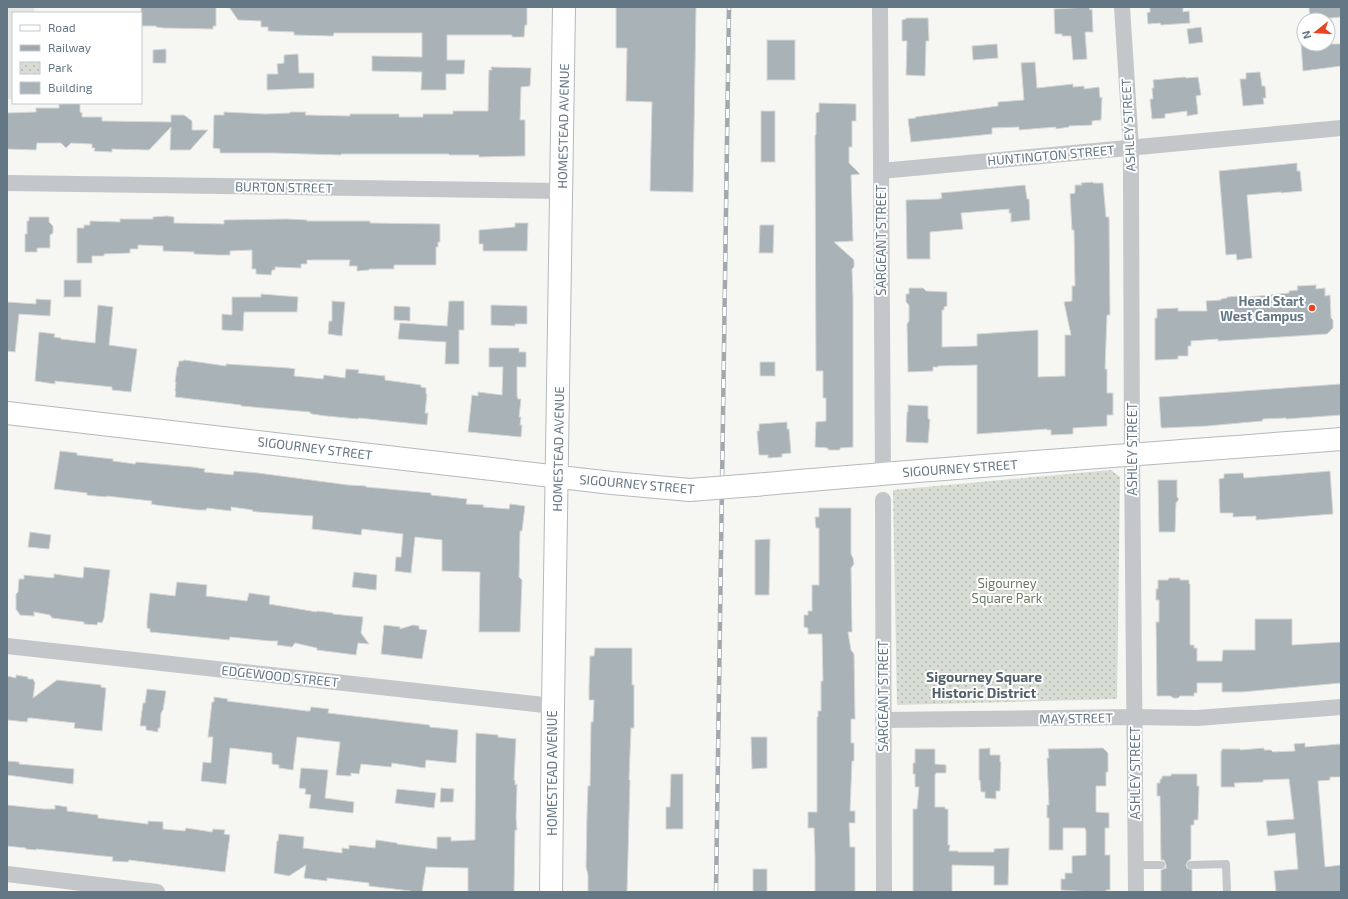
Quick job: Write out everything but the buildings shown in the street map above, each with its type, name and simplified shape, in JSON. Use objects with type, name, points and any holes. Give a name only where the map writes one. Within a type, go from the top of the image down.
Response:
[{"type":"main road","name":"HOMESTEAD AVENUE","points":[[551,892],[564,7]]},
{"type":"main road","name":"SIGOURNEY STREET","points":[[7,413],[619,484],[690,490],[883,473],[1132,456],[1341,439]]},
{"type":"street","name":"SARGEANT STREET","points":[[880,7],[883,473]]},
{"type":"street","name":"ASHLEY STREET","points":[[1122,7],[1131,148],[1136,892]]},
{"type":"street","name":"HUNTINGTON STREET","points":[[880,171],[1341,128]]},
{"type":"street","name":"BURTON STREET","points":[[7,183],[562,190]]},
{"type":"street","name":"SARGEANT STREET","points":[[883,500],[884,892]]},
{"type":"street","name":"EDGEWOOD STREET","points":[[7,646],[553,706]]},
{"type":"street","name":"MAY STREET","points":[[883,720],[1134,717],[1197,718],[1341,707]]},
{"type":"street","points":[[7,874],[157,892]]},
{"type":"lane","points":[[1192,864],[1226,864],[1227,892]]},
{"type":"lane","points":[[1136,866],[1161,865]]},
{"type":"shaded area","points":[[7,7],[34,7],[34,12],[12,12],[12,99],[7,99]]},
{"type":"green space","name":"Sigourney Square Park","points":[[1111,470],[1120,477],[1117,699],[897,705],[893,490]]},
{"type":"railway","points":[[716,892],[729,7]]},
{"type":"place","name":"Head Start West Campus","points":[[1312,308]]},
{"type":"district","name":"Sigourney Square Historic District","points":[[984,684]]}]
